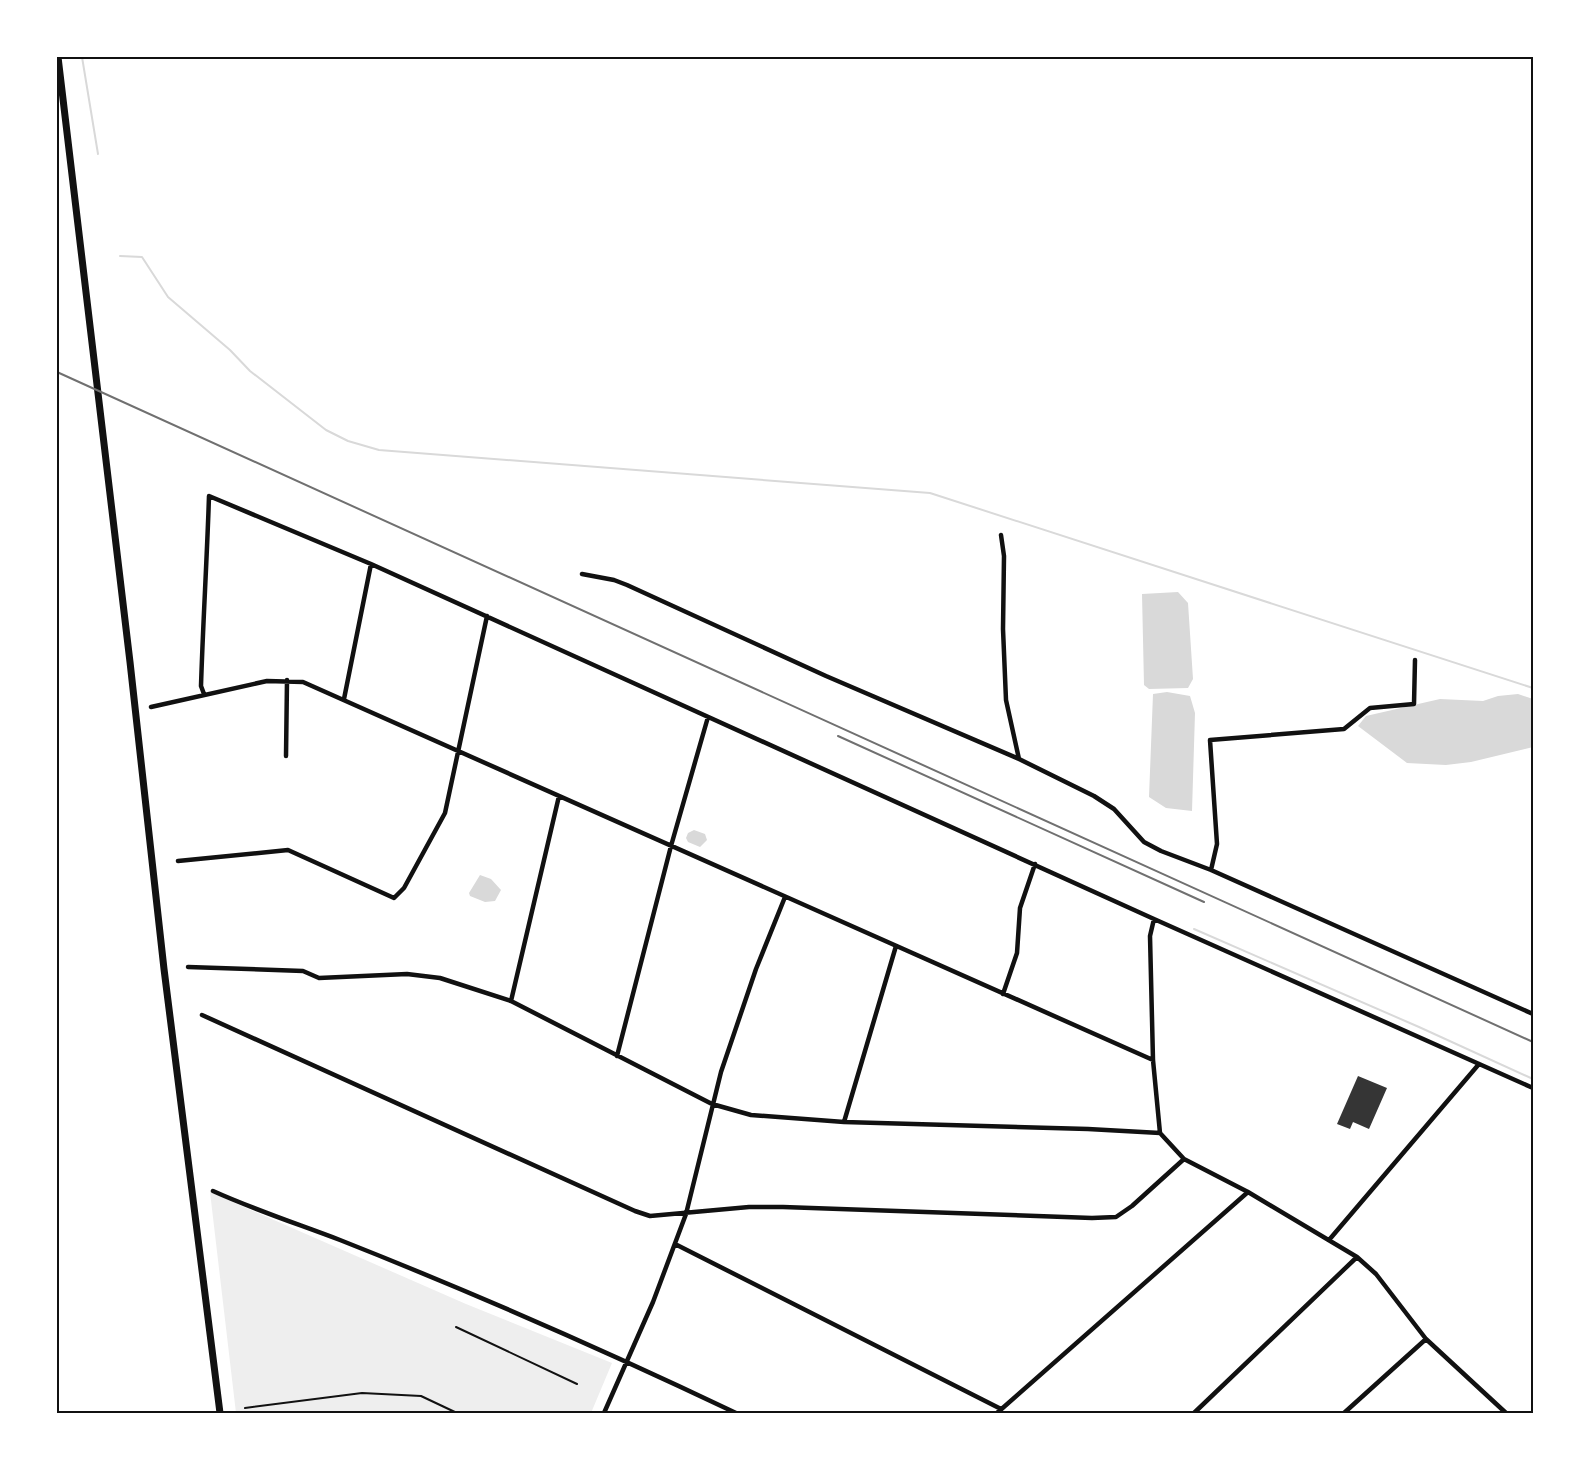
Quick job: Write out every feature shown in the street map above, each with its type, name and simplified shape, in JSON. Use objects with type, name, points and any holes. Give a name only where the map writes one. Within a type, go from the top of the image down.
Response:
[{"type":"main road","points":[[58,57],[164,969],[220,1413]]},
{"type":"street","points":[[204,694],[201,686],[202,630],[207,577],[209,496],[372,564],[1533,1089]]},
{"type":"street","points":[[1001,535],[1004,556],[1003,629],[1006,700],[1019,759]]},
{"type":"street","points":[[344,699],[372,564]]},
{"type":"street","points":[[582,574],[627,585],[859,690],[1019,759],[1094,796],[1114,809],[1144,842],[1161,851],[1211,870],[1533,1014]]},
{"type":"street","points":[[178,861],[288,850],[394,898],[404,888],[445,813],[487,616]]},
{"type":"street","points":[[1211,870],[1217,844],[1210,740],[1344,729],[1370,708],[1414,704],[1415,660]]},
{"type":"street","points":[[286,756],[287,680]]},
{"type":"street","points":[[151,707],[267,681],[303,682],[1153,1060]]},
{"type":"street","points":[[617,1056],[671,846],[708,717]]},
{"type":"street","points":[[511,1001],[560,796]]},
{"type":"street","points":[[1003,994],[1017,953],[1020,908],[1035,864]]},
{"type":"street","points":[[604,1413],[653,1302],[686,1214],[712,1104],[756,969],[785,897]]},
{"type":"street","points":[[1154,919],[1150,936],[1153,1060],[1160,1133],[1184,1159],[1248,1192],[1358,1257],[1376,1274],[1426,1339],[1506,1413]]},
{"type":"street","points":[[844,1122],[896,946]]},
{"type":"street","points":[[188,968],[303,971],[319,978],[407,974],[440,978],[511,1001],[712,1104],[751,1115],[844,1122],[1160,1133]]},
{"type":"street","points":[[202,1015],[650,1216],[749,1207],[1092,1218],[1116,1216],[1132,1206],[1184,1159]]},
{"type":"street","points":[[1329,1240],[1479,1064]]},
{"type":"street","points":[[213,1191],[249,1208],[339,1240],[626,1360],[736,1413]]},
{"type":"street","points":[[675,1244],[999,1411],[1248,1192]]},
{"type":"street","points":[[1194,1413],[1358,1257]]},
{"type":"street","points":[[1344,1413],[1426,1339]]},
{"type":"lane","points":[[456,1327],[576,1384]]},
{"type":"lane","points":[[245,1408],[362,1393],[421,1396],[457,1413]]},
{"type":"shaded area","points":[[1178,592],[1188,603],[1193,679],[1188,688],[1149,689],[1144,685],[1142,594]]},
{"type":"shaded area","points":[[1167,692],[1190,696],[1195,713],[1192,811],[1166,808],[1149,797],[1153,694]]},
{"type":"shaded area","points":[[1518,694],[1533,699],[1533,747],[1471,762],[1446,765],[1407,763],[1358,726],[1366,716],[1440,699],[1483,701],[1498,696]]},
{"type":"shaded area","points":[[694,830],[705,834],[707,840],[700,847],[688,842],[686,838],[688,833]]},
{"type":"shaded area","points":[[480,875],[491,879],[501,890],[495,901],[485,902],[470,896],[469,893]]},
{"type":"shaded area","points":[[210,1192],[466,1304],[612,1363],[591,1413],[236,1413]]},
{"type":"building","points":[[1358,1076],[1387,1088],[1369,1129],[1353,1122],[1350,1129],[1337,1124]]},
{"type":"waterway","points":[[82,57],[98,154]]},
{"type":"waterway","points":[[120,256],[142,257],[168,297],[230,350],[250,371],[326,430],[348,441],[379,450],[930,493],[1533,688]]},
{"type":"waterway","points":[[1194,929],[1533,1079]]},
{"type":"railway","points":[[57,372],[1533,1042]]},
{"type":"railway","points":[[838,736],[1204,902]]}]
